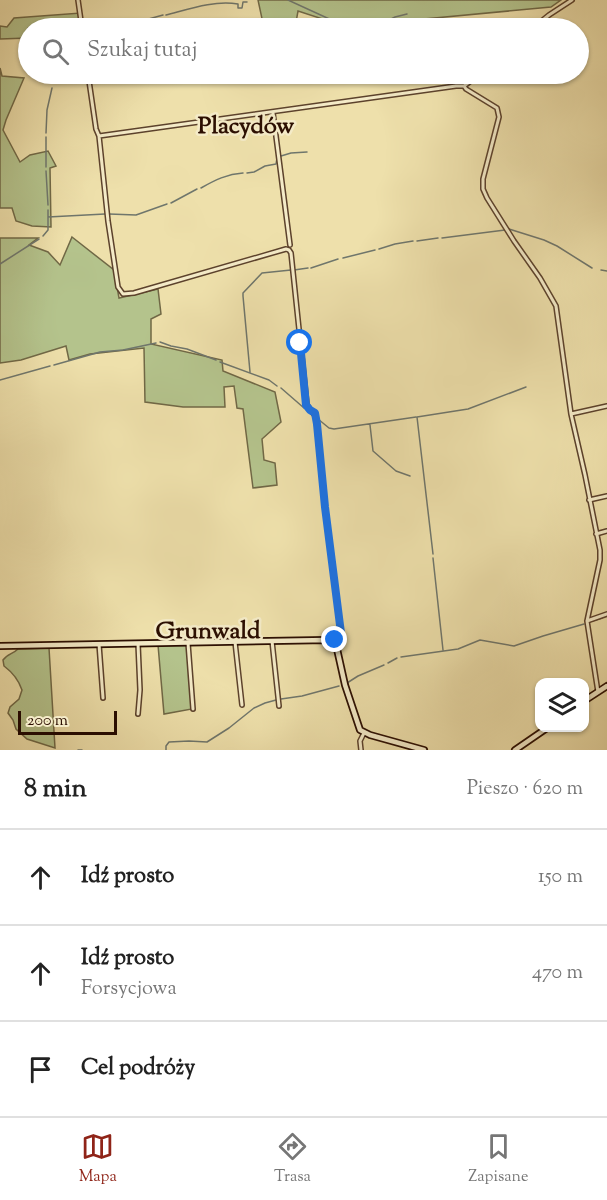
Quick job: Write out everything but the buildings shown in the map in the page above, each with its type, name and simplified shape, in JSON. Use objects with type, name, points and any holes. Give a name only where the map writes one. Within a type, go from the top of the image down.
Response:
[{"type":"street","points":[[78,0],[81,18]]},
{"type":"street","points":[[545,18],[572,0]]},
{"type":"street","points":[[89,84],[99,136],[114,265],[118,287],[123,294],[158,287],[286,249],[291,254],[306,405],[315,413],[317,424],[341,633],[333,643]]},
{"type":"street","points":[[99,136],[467,84]]},
{"type":"street","points":[[464,86],[499,110],[483,178],[483,189],[556,306],[571,414],[601,555],[587,621],[598,692]]},
{"type":"street","points":[[273,112],[290,245]]},
{"type":"street","points":[[571,414],[607,406]]},
{"type":"street","points":[[589,500],[607,496]]},
{"type":"street","points":[[596,534],[607,531]]},
{"type":"street","points":[[601,555],[607,554]]},
{"type":"street","points":[[587,621],[607,614]]},
{"type":"street","points":[[0,646],[325,640],[333,643],[337,649],[358,726],[364,733],[424,750]]},
{"type":"street","points":[[272,641],[279,706]]},
{"type":"street","points":[[235,642],[242,705]]},
{"type":"street","points":[[188,643],[193,709]]},
{"type":"street","points":[[99,644],[103,698]]},
{"type":"street","points":[[138,644],[140,690],[138,714]]},
{"type":"street","points":[[589,698],[607,686]]},
{"type":"street","points":[[514,750],[541,732]]},
{"type":"street","points":[[361,750],[360,741],[364,733]]},
{"type":"green space","points":[[258,0],[561,0],[551,7],[435,18],[320,18],[298,11],[297,18],[262,18]]},
{"type":"green space","points":[[81,13],[82,18],[18,18],[18,38],[0,39],[0,26],[7,27],[14,18]]},
{"type":"green space","points":[[0,68],[2,76],[18,77],[18,84],[21,84],[3,130],[20,162],[30,155],[48,151],[56,166],[50,168],[51,227],[32,226],[16,221],[12,208],[0,208]]},
{"type":"green space","points":[[72,237],[114,270],[119,298],[158,289],[161,314],[151,319],[151,344],[222,360],[223,371],[275,392],[281,422],[262,439],[264,460],[275,463],[277,485],[253,488],[243,409],[237,408],[234,386],[224,387],[225,407],[183,407],[145,402],[144,348],[90,354],[69,360],[66,346],[21,360],[0,363],[0,238],[38,238],[29,245],[48,252],[60,265]]},
{"type":"green space","points":[[185,644],[192,709],[164,714],[158,645]]},
{"type":"green space","points":[[49,648],[55,748],[27,739],[16,729],[8,713],[10,707],[19,699],[22,690],[15,677],[4,666],[3,660],[18,649]]},
{"type":"waterway","points":[[288,0],[327,18]]},
{"type":"waterway","points":[[166,15],[220,3],[238,4],[238,8],[242,8],[243,2],[247,2]]},
{"type":"waterway","points":[[393,18],[407,14]]},
{"type":"waterway","points":[[152,18],[163,15]]},
{"type":"waterway","points":[[46,133],[47,110],[52,88]]},
{"type":"waterway","points":[[46,137],[46,167]]},
{"type":"waterway","points":[[281,156],[307,152]]},
{"type":"waterway","points":[[247,173],[276,164],[277,158]]},
{"type":"waterway","points":[[46,171],[48,205]]},
{"type":"waterway","points":[[201,188],[221,178],[243,173]]},
{"type":"waterway","points":[[171,203],[197,189]]},
{"type":"waterway","points":[[109,214],[136,215],[167,204]]},
{"type":"waterway","points":[[43,236],[48,230],[48,210]]},
{"type":"waterway","points":[[48,217],[105,214]]},
{"type":"waterway","points":[[509,229],[557,246],[592,268]]},
{"type":"waterway","points":[[442,238],[505,230]]},
{"type":"waterway","points":[[417,241],[438,238]]},
{"type":"waterway","points":[[0,264],[39,239]]},
{"type":"waterway","points":[[379,249],[413,241]]},
{"type":"waterway","points":[[343,258],[375,250]]},
{"type":"waterway","points":[[311,268],[338,259]]},
{"type":"waterway","points":[[294,270],[308,268]]},
{"type":"waterway","points":[[250,372],[243,293],[262,273],[291,270]]},
{"type":"waterway","points":[[601,270],[607,271]]},
{"type":"waterway","points":[[160,342],[216,360]]},
{"type":"waterway","points":[[54,365],[100,352],[156,343]]},
{"type":"waterway","points":[[220,362],[269,380],[277,386]]},
{"type":"waterway","points":[[0,380],[50,366]]},
{"type":"waterway","points":[[433,554],[417,417],[468,409],[526,387]]},
{"type":"waterway","points":[[281,388],[304,408]]},
{"type":"waterway","points":[[308,411],[313,416]]},
{"type":"waterway","points":[[318,419],[329,428],[334,429],[416,417]]},
{"type":"waterway","points":[[370,425],[373,451],[396,471],[410,476]]},
{"type":"waterway","points":[[433,558],[443,650]]},
{"type":"waterway","points":[[589,622],[602,618]]},
{"type":"waterway","points":[[401,657],[458,649],[480,640],[514,646],[584,624]]},
{"type":"waterway","points":[[388,663],[397,658]]},
{"type":"waterway","points":[[347,683],[384,665]]},
{"type":"waterway","points":[[281,699],[339,686]]},
{"type":"waterway","points":[[166,750],[169,742],[207,742],[254,708],[276,700]]},
{"type":"district","name":"Placydów","points":[[246,125]]},
{"type":"district","name":"Grunwald","points":[[208,630]]},
{"type":"route","points":[[300,343],[306,405],[315,413],[317,424],[341,633],[335,640]]}]
